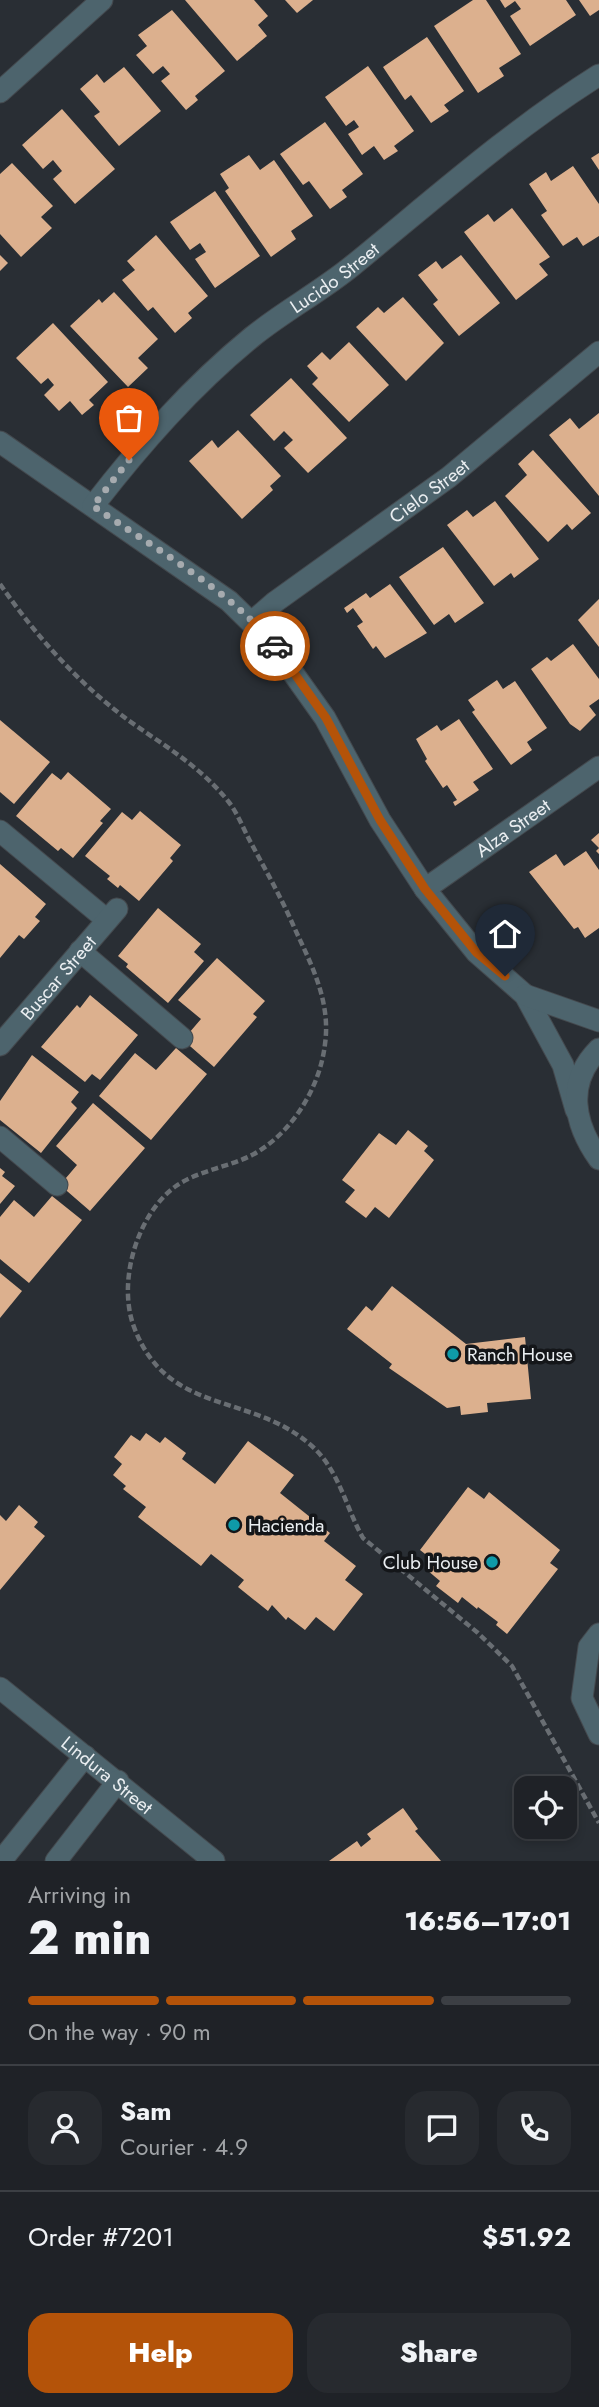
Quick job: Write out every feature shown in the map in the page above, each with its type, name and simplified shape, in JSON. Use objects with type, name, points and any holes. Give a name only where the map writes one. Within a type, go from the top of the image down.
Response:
[{"type":"street","points":[[0,92],[102,0]]},
{"type":"street","name":"Lucido Street","points":[[93,506],[162,419],[218,366],[255,335],[340,275],[491,150],[546,108],[599,75]]},
{"type":"street","name":"Cielo Street","points":[[253,621],[275,602],[449,477],[599,352]]},
{"type":"street","points":[[0,442],[229,601],[253,621],[326,718],[380,820],[425,889],[476,952],[525,995],[564,1065],[583,1137],[599,1160]]},
{"type":"street","name":"Alza Street","points":[[425,889],[599,767]]},
{"type":"street","name":"Buscar Street","points":[[0,831],[112,914],[0,1045]]},
{"type":"street","points":[[80,951],[182,1038]]},
{"type":"street","points":[[525,995],[599,1021]]},
{"type":"street","points":[[576,1110],[579,1082],[590,1058],[599,1049]]},
{"type":"street","points":[[0,1137],[57,1185]]},
{"type":"street","points":[[599,1634],[589,1647],[583,1698],[599,1734]]},
{"type":"street","name":"Lindura Street","points":[[0,1688],[214,1861]]},
{"type":"street","points":[[1,1861],[85,1756]]},
{"type":"street","points":[[56,1861],[118,1781]]},
{"type":"path","points":[[0,584],[53,654],[89,689],[204,774],[230,803],[286,909],[317,976],[326,1009],[326,1042],[320,1072],[303,1106],[280,1134],[254,1154],[176,1186],[152,1212],[137,1244],[127,1294],[133,1324],[145,1352],[167,1378],[188,1390],[199,1396],[247,1409],[285,1426],[314,1448],[334,1471],[352,1519],[363,1538],[478,1633],[512,1666],[599,1823]]},
{"type":"building","points":[[185,0],[254,0],[268,16],[258,25],[267,36],[237,61]]},
{"type":"building","points":[[285,0],[313,0],[297,13]]},
{"type":"building","points":[[473,0],[486,0],[521,54],[499,68],[504,76],[478,93],[434,26]]},
{"type":"building","points":[[500,0],[566,0],[576,15],[530,46],[510,16],[521,9],[515,1],[505,8]]},
{"type":"building","points":[[579,0],[599,0],[599,10],[590,16]]},
{"type":"building","points":[[172,10],[225,71],[195,96],[198,100],[186,110],[161,81],[170,74],[163,66],[153,74],[136,55],[147,46],[138,35]]},
{"type":"building","points":[[427,37],[464,91],[444,105],[449,111],[431,123],[411,95],[405,100],[383,67]]},
{"type":"building","points":[[368,66],[414,131],[394,146],[398,151],[384,160],[374,146],[362,155],[348,134],[359,127],[354,120],[346,126],[325,97]]},
{"type":"building","points":[[124,67],[161,111],[119,146],[94,116],[100,112],[80,89],[97,74],[104,83]]},
{"type":"building","points":[[62,109],[115,169],[75,204],[53,179],[62,171],[53,160],[43,169],[22,145]]},
{"type":"building","points":[[325,122],[363,174],[342,190],[347,197],[330,209],[309,181],[303,185],[280,154]]},
{"type":"building","points":[[599,153],[599,170],[591,158]]},
{"type":"building","points":[[249,155],[260,170],[274,160],[313,216],[291,231],[296,239],[271,257],[225,191],[229,188],[220,174]]},
{"type":"building","points":[[12,163],[53,206],[41,217],[52,228],[21,257],[0,234],[0,174]]},
{"type":"building","points":[[573,166],[599,204],[599,236],[583,246],[577,237],[563,246],[541,215],[547,211],[529,184],[546,172],[551,181]]},
{"type":"building","points":[[215,191],[260,256],[215,288],[195,259],[206,252],[200,243],[190,250],[170,222]]},
{"type":"building","points":[[512,208],[550,257],[539,264],[548,275],[516,300],[464,232],[488,214],[494,222]]},
{"type":"building","points":[[156,235],[208,296],[188,313],[192,318],[175,333],[153,307],[148,311],[122,280],[135,270],[127,261]]},
{"type":"building","points":[[0,255],[8,263],[0,271]]},
{"type":"building","points":[[461,255],[500,303],[459,336],[433,304],[438,300],[418,275],[436,261],[442,269]]},
{"type":"building","points":[[114,292],[158,339],[138,358],[148,368],[128,387],[70,326],[99,299],[102,303]]},
{"type":"building","points":[[403,297],[444,343],[406,381],[356,327],[378,307],[384,313]]},
{"type":"building","points":[[53,323],[108,382],[89,400],[94,405],[82,415],[70,401],[59,411],[44,395],[54,385],[48,378],[41,384],[16,358]]},
{"type":"building","points":[[349,342],[389,385],[349,422],[312,384],[318,378],[307,366],[322,352],[330,360]]},
{"type":"building","points":[[291,378],[347,438],[308,473],[284,448],[293,440],[284,431],[274,441],[250,415]]},
{"type":"building","points":[[599,413],[599,496],[549,435],[570,418],[579,429]]},
{"type":"building","points":[[238,430],[281,476],[270,486],[273,490],[242,519],[189,461],[212,440],[218,448]]},
{"type":"building","points":[[533,450],[591,513],[572,530],[567,524],[548,542],[505,496],[527,475],[518,464]]},
{"type":"building","points":[[495,501],[539,559],[514,578],[511,573],[494,586],[447,525],[467,510],[473,517]]},
{"type":"building","points":[[443,547],[484,603],[455,623],[449,614],[434,625],[399,577]]},
{"type":"building","points":[[390,584],[427,633],[385,658],[376,646],[373,649],[357,626],[363,622],[353,608],[347,613],[344,608],[366,593],[370,598]]},
{"type":"building","points":[[599,599],[599,647],[578,620]]},
{"type":"building","points":[[573,644],[599,679],[599,699],[589,706],[596,715],[580,731],[570,724],[531,669],[547,657],[551,661]]},
{"type":"building","points":[[497,680],[503,689],[515,681],[547,728],[527,742],[532,750],[511,765],[472,712],[475,710],[468,700]]},
{"type":"building","points":[[459,719],[493,769],[473,782],[479,790],[455,806],[453,802],[457,800],[447,785],[443,788],[425,761],[427,759],[416,739],[437,725],[441,731]]},
{"type":"building","points":[[0,720],[50,762],[14,804],[0,792]]},
{"type":"building","points":[[68,772],[111,809],[100,821],[103,823],[73,858],[61,848],[58,851],[16,816],[52,773],[61,780]]},
{"type":"building","points":[[140,811],[181,845],[170,858],[173,861],[139,901],[120,885],[118,888],[107,879],[110,876],[85,856],[122,812],[132,820]]},
{"type":"building","points":[[599,833],[599,848],[591,840]]},
{"type":"building","points":[[586,851],[599,870],[599,928],[585,938],[578,927],[574,929],[529,872],[556,854],[564,866]]},
{"type":"building","points":[[0,864],[46,904],[35,917],[40,921],[24,939],[19,935],[0,958]]},
{"type":"building","points":[[158,908],[201,944],[194,952],[204,961],[168,1003],[126,967],[128,964],[118,956]]},
{"type":"building","points":[[217,958],[265,1001],[253,1014],[257,1017],[214,1067],[183,1040],[201,1019],[178,1000]]},
{"type":"building","points":[[90,995],[138,1035],[100,1080],[92,1074],[85,1082],[41,1047],[77,1005],[80,1008]]},
{"type":"building","points":[[176,1048],[207,1074],[151,1140],[99,1096],[135,1053],[156,1070]]},
{"type":"building","points":[[32,1055],[79,1092],[71,1102],[77,1108],[41,1153],[0,1120],[0,1101]]},
{"type":"building","points":[[93,1103],[145,1148],[90,1211],[60,1185],[77,1165],[56,1146]]},
{"type":"building","points":[[408,1130],[428,1146],[424,1151],[434,1160],[389,1218],[375,1207],[366,1218],[345,1202],[355,1190],[342,1180],[379,1133],[396,1145]]},
{"type":"building","points":[[0,1168],[5,1172],[2,1176],[15,1186],[0,1204]]},
{"type":"building","points":[[52,1196],[82,1220],[29,1283],[0,1259],[0,1217],[14,1200],[34,1217]]},
{"type":"building","points":[[0,1273],[22,1291],[0,1318]]},
{"type":"building","name":"Ranch House","points":[[392,1286],[466,1344],[525,1337],[531,1399],[487,1403],[488,1412],[461,1415],[460,1406],[447,1408],[389,1368],[392,1364],[347,1329],[366,1306],[372,1311]]},
{"type":"building","name":"Hacienda","points":[[146,1433],[160,1443],[165,1437],[186,1453],[182,1459],[215,1484],[248,1441],[294,1475],[280,1493],[330,1533],[324,1541],[356,1566],[345,1580],[363,1594],[334,1631],[316,1617],[305,1630],[288,1617],[286,1620],[272,1605],[268,1611],[238,1587],[244,1580],[211,1554],[201,1566],[138,1517],[146,1507],[123,1489],[126,1486],[113,1475],[122,1464],[114,1457],[131,1435],[140,1441]]},
{"type":"building","name":"Club House","points":[[468,1487],[484,1499],[489,1492],[560,1550],[550,1563],[558,1569],[507,1634],[496,1625],[498,1622],[478,1607],[477,1609],[462,1597],[458,1603],[436,1586],[440,1581],[427,1570],[434,1561],[420,1550]]},
{"type":"building","points":[[19,1505],[38,1522],[34,1527],[45,1536],[0,1590],[0,1515],[6,1521]]},
{"type":"building","points":[[403,1808],[418,1829],[415,1831],[441,1861],[329,1861],[357,1841],[361,1847],[371,1839],[367,1834]]},
{"type":"way so far","points":[[129,460],[93,506],[229,601],[253,621],[275,646]]},
{"type":"place","name":"Ranch House","points":[[453,1354]]},
{"type":"place","name":"Hacienda","points":[[234,1525]]},
{"type":"place","name":"Club House","points":[[492,1562]]},
{"type":"route","points":[[275,646],[326,718],[380,820],[425,889],[476,952],[505,976]]}]
